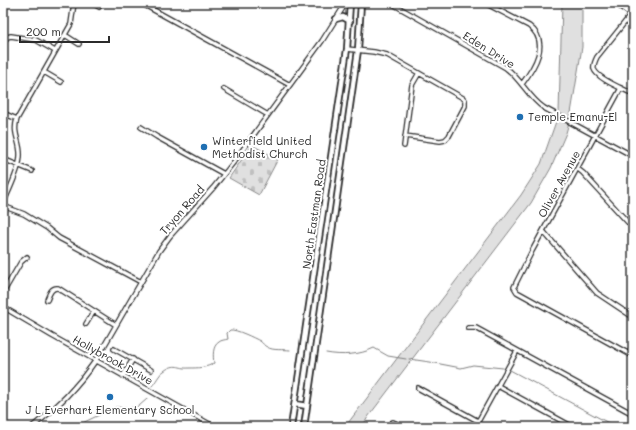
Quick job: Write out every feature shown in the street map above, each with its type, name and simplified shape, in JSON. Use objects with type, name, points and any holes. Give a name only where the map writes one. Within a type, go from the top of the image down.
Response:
[{"type":"main road","name":"North Eastman Road","points":[[291,427],[340,102],[350,21],[350,3]]},
{"type":"main road","name":"North Eastman Road","points":[[304,427],[358,50],[361,3]]},
{"type":"main road","points":[[336,18],[343,17],[350,21]]},
{"type":"main road","points":[[340,102],[350,104]]},
{"type":"main road","points":[[318,250],[328,251]]},
{"type":"main road","points":[[295,404],[307,406]]},
{"type":"street","points":[[74,3],[72,21],[17,119],[16,135],[20,153],[18,165],[3,205],[24,214],[47,228],[59,238],[140,282]]},
{"type":"street","points":[[92,3],[99,7]]},
{"type":"street","points":[[141,3],[148,5],[290,85]]},
{"type":"street","name":"Tryon Road","points":[[32,427],[66,398],[80,382],[96,360],[153,260],[166,242],[224,174],[290,85],[346,3]]},
{"type":"street","name":"Eden Drive","points":[[391,3],[500,64],[513,74],[532,98],[541,106],[633,156]]},
{"type":"street","points":[[486,3],[529,26],[538,37],[539,44],[537,62],[522,84]]},
{"type":"street","points":[[615,3],[632,14],[597,57],[594,64],[594,69],[600,77],[633,94]]},
{"type":"street","points":[[65,35],[79,44]]},
{"type":"street","points":[[3,44],[6,37],[11,36],[36,40],[56,51]]},
{"type":"street","points":[[347,49],[383,54],[465,100],[466,104],[449,136],[444,141],[405,136]]},
{"type":"street","points":[[44,72],[61,82]]},
{"type":"street","points":[[404,146],[412,85],[418,73]]},
{"type":"street","name":"Oliver Avenue","points":[[621,88],[543,231],[515,284],[515,288],[517,291],[631,355]]},
{"type":"street","points":[[224,90],[268,115]]},
{"type":"street","points":[[3,113],[17,119]]},
{"type":"street","points":[[141,127],[224,174]]},
{"type":"street","points":[[3,159],[32,171]]},
{"type":"street","points":[[578,169],[632,227]]},
{"type":"street","points":[[632,227],[633,221]]},
{"type":"street","points":[[543,231],[596,292],[633,317]]},
{"type":"street","points":[[3,293],[21,262],[27,257]]},
{"type":"street","points":[[47,300],[52,290],[57,288],[116,325]]},
{"type":"street","name":"Hollybrook Drive","points":[[3,306],[123,376],[215,427]]},
{"type":"street","points":[[86,324],[94,311]]},
{"type":"street","points":[[468,328],[476,328],[633,414]]},
{"type":"street","points":[[631,355],[633,348]]},
{"type":"street","points":[[114,349],[151,370]]},
{"type":"street","points":[[475,427],[517,350]]},
{"type":"street","points":[[123,376],[133,359]]},
{"type":"street","points":[[498,386],[568,426],[573,427]]},
{"type":"street","points":[[418,388],[478,421]]},
{"type":"street","points":[[388,427],[394,422],[404,427]]},
{"type":"green space","points":[[562,3],[582,3],[582,47],[570,119],[566,133],[551,168],[531,203],[368,417],[362,427],[345,427],[521,195],[541,164],[559,113]]},
{"type":"green space","points":[[252,145],[278,159],[259,195],[229,178]]},
{"type":"waterway","points":[[152,386],[162,372],[168,368],[175,366],[199,368],[214,363],[213,355],[215,346],[220,341],[228,339],[227,333],[230,330],[260,341],[269,348],[290,350]]},
{"type":"waterway","points":[[326,353],[351,354],[374,348],[388,356],[406,359]]},
{"type":"waterway","points":[[409,359],[461,368],[473,365],[503,368]]},
{"type":"waterway","points":[[510,370],[616,427]]},
{"type":"waterway","points":[[74,427],[116,407],[128,408],[139,406],[147,399]]},
{"type":"place","name":"Temple Emanu-El","points":[[520,117]]},
{"type":"place","name":"Winterfield United Methodist Church","points":[[204,147]]},
{"type":"place","name":"J L Everhart Elementary School","points":[[110,397]]}]
